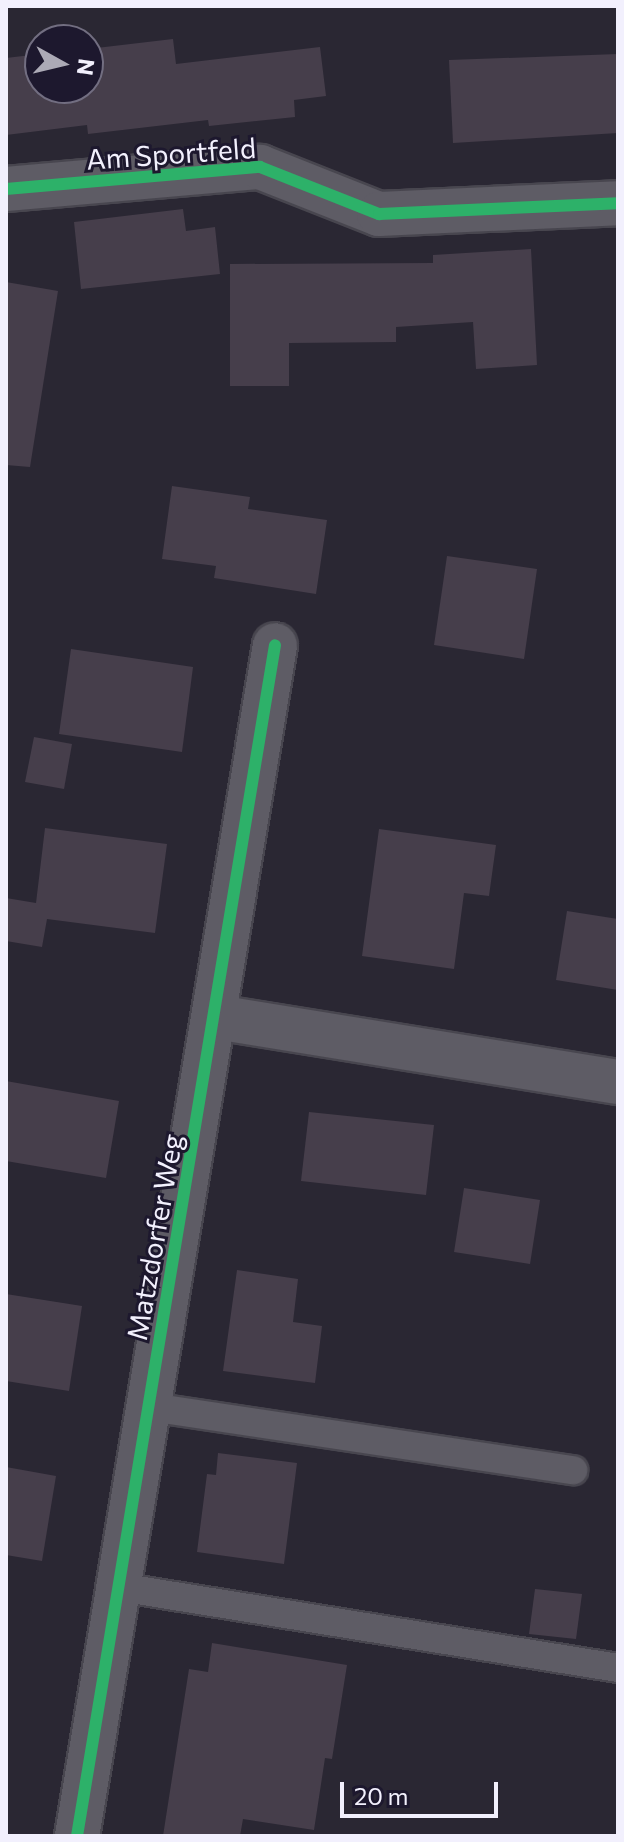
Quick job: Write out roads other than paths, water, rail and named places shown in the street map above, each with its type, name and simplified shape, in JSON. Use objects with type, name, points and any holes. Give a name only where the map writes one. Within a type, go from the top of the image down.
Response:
[{"type":"street","name":"Am Sportfeld","points":[[6,189],[260,167],[379,214],[618,203]]},
{"type":"street","name":"Matzdorfer Weg","points":[[77,1836],[216,1017],[275,645]]},
{"type":"street","points":[[216,1017],[618,1082]]},
{"type":"lane","points":[[150,1407],[573,1470]]},
{"type":"lane","points":[[119,1587],[618,1668]]}]
